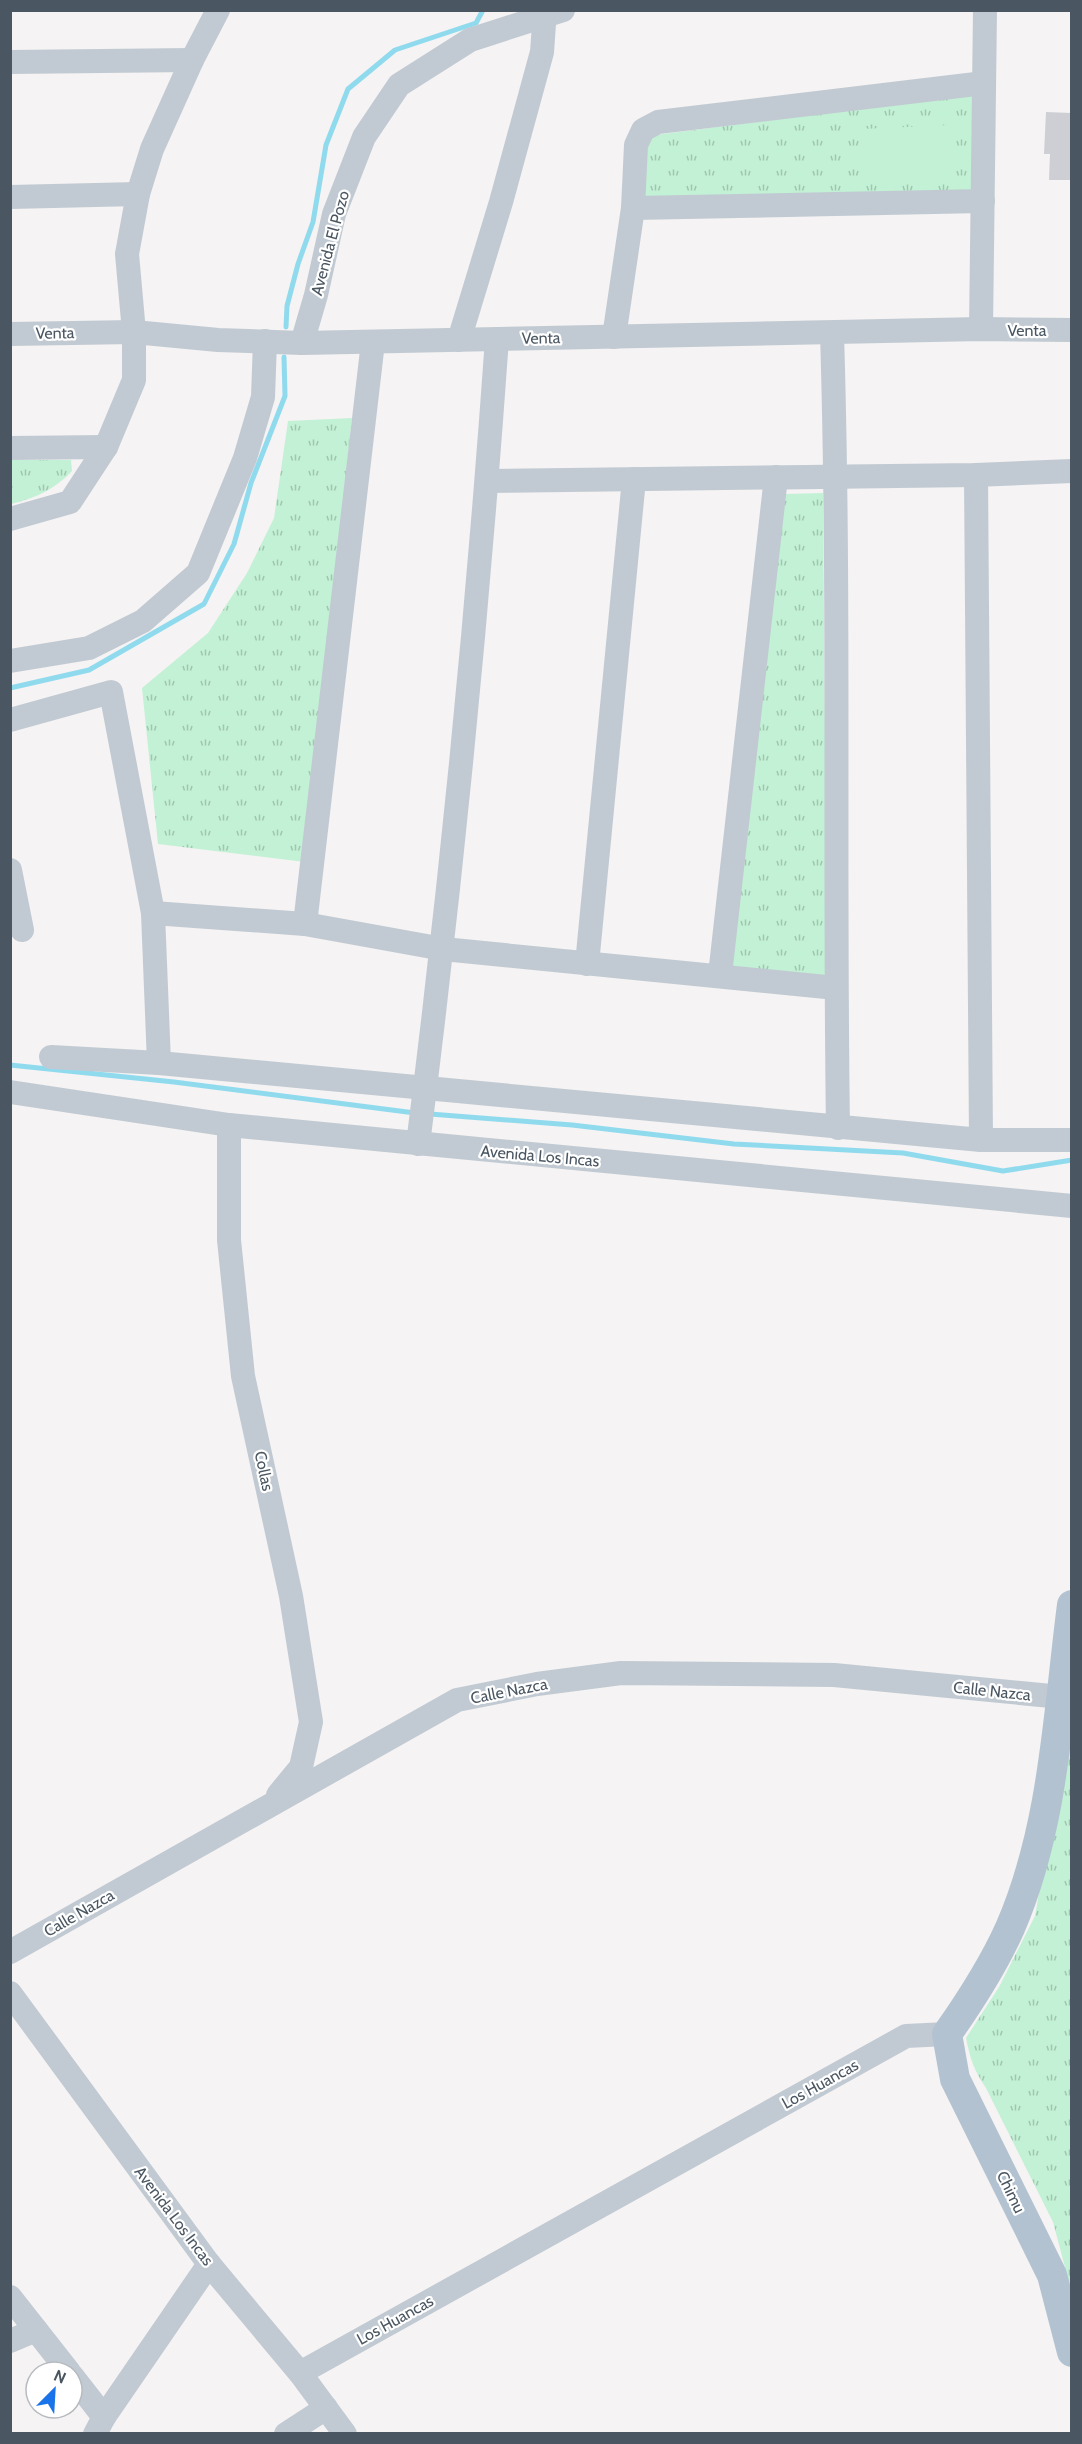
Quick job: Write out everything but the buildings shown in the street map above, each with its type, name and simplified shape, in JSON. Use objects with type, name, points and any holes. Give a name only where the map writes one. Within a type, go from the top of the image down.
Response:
[{"type":"main road","points":[[947,2034],[980,1987],[1010,1927],[1032,1866],[1047,1804],[1066,1698],[1071,1605]]},
{"type":"main road","name":"Chimu","points":[[947,2034],[955,2079],[1052,2275],[1071,2352]]},
{"type":"street","points":[[10,519],[70,502],[106,447],[134,380],[134,332],[127,254],[138,194],[152,149],[192,60],[218,10]]},
{"type":"street","points":[[981,329],[985,10]]},
{"type":"street","points":[[459,340],[501,202],[551,13]]},
{"type":"street","name":"Avenida El Pozo","points":[[302,343],[316,295],[334,214],[364,136],[399,86],[470,40],[551,13]]},
{"type":"street","points":[[10,62],[192,60]]},
{"type":"street","points":[[614,337],[633,208],[636,145],[643,130],[658,122],[984,83]]},
{"type":"street","points":[[10,197],[138,194]]},
{"type":"street","points":[[633,208],[983,201]]},
{"type":"street","name":"Venta","points":[[10,334],[134,332],[302,343],[981,329],[1071,330]]},
{"type":"street","points":[[832,333],[836,476],[838,1128]]},
{"type":"street","points":[[418,1144],[443,949],[487,481],[497,339]]},
{"type":"street","points":[[10,661],[89,648],[143,621],[198,573],[245,458],[263,398],[265,341]]},
{"type":"street","points":[[304,924],[373,342]]},
{"type":"street","points":[[10,448],[106,447]]},
{"type":"street","points":[[487,481],[976,475],[1071,471]]},
{"type":"street","points":[[976,475],[981,1140]]},
{"type":"street","points":[[720,975],[776,477]]},
{"type":"street","points":[[587,964],[634,479]]},
{"type":"street","points":[[10,720],[111,692],[153,913],[159,1063]]},
{"type":"street","points":[[10,870],[22,930]]},
{"type":"street","points":[[153,913],[304,924],[443,949],[836,988]]},
{"type":"street","points":[[51,1057],[159,1063],[981,1140],[1071,1140]]},
{"type":"street","name":"Avenida Los Incas","points":[[10,1092],[229,1125],[1071,1206]]},
{"type":"street","name":"Collas","points":[[229,1125],[229,1240],[243,1376],[291,1596],[311,1722],[301,1767],[270,1804]]},
{"type":"street","name":"Calle Nazca","points":[[10,1953],[457,1700],[537,1684],[621,1673],[834,1675],[1066,1698]]},
{"type":"street","name":"Avenida Los Incas","points":[[15,2008],[209,2264],[300,2373],[345,2433]]},
{"type":"street","name":"Los Huancas","points":[[300,2373],[906,2036],[947,2034]]},
{"type":"street","points":[[84,2397],[100,2425],[209,2264]]},
{"type":"street","points":[[10,2297],[60,2360]]},
{"type":"street","points":[[10,2341],[36,2330]]},
{"type":"street","points":[[286,2433],[326,2408]]},
{"type":"green space","points":[[974,94],[975,194],[640,201],[647,136]]},
{"type":"green space","points":[[950,125],[952,176],[863,179],[861,129]]},
{"type":"green space","points":[[352,418],[305,862],[158,844],[142,688],[208,633],[247,573],[274,518],[288,421]]},
{"type":"green space","points":[[11,460],[71,460],[72,471],[44,492],[11,504]]},
{"type":"green space","points":[[823,493],[827,978],[726,969],[784,494]]},
{"type":"green space","points":[[1071,1708],[1071,2290],[1053,2222],[975,2070],[966,2038],[999,1987],[1035,1916]]},
{"type":"waterway","points":[[286,327],[287,306],[298,264],[313,222],[326,145],[348,89],[395,50],[476,23],[483,10]]},
{"type":"waterway","points":[[10,688],[89,670],[204,604],[234,544],[251,483],[285,396],[284,357]]},
{"type":"waterway","points":[[10,1065],[174,1082],[415,1113]]},
{"type":"waterway","points":[[430,1114],[572,1125],[734,1144],[903,1153],[1003,1171],[1072,1160]]}]
